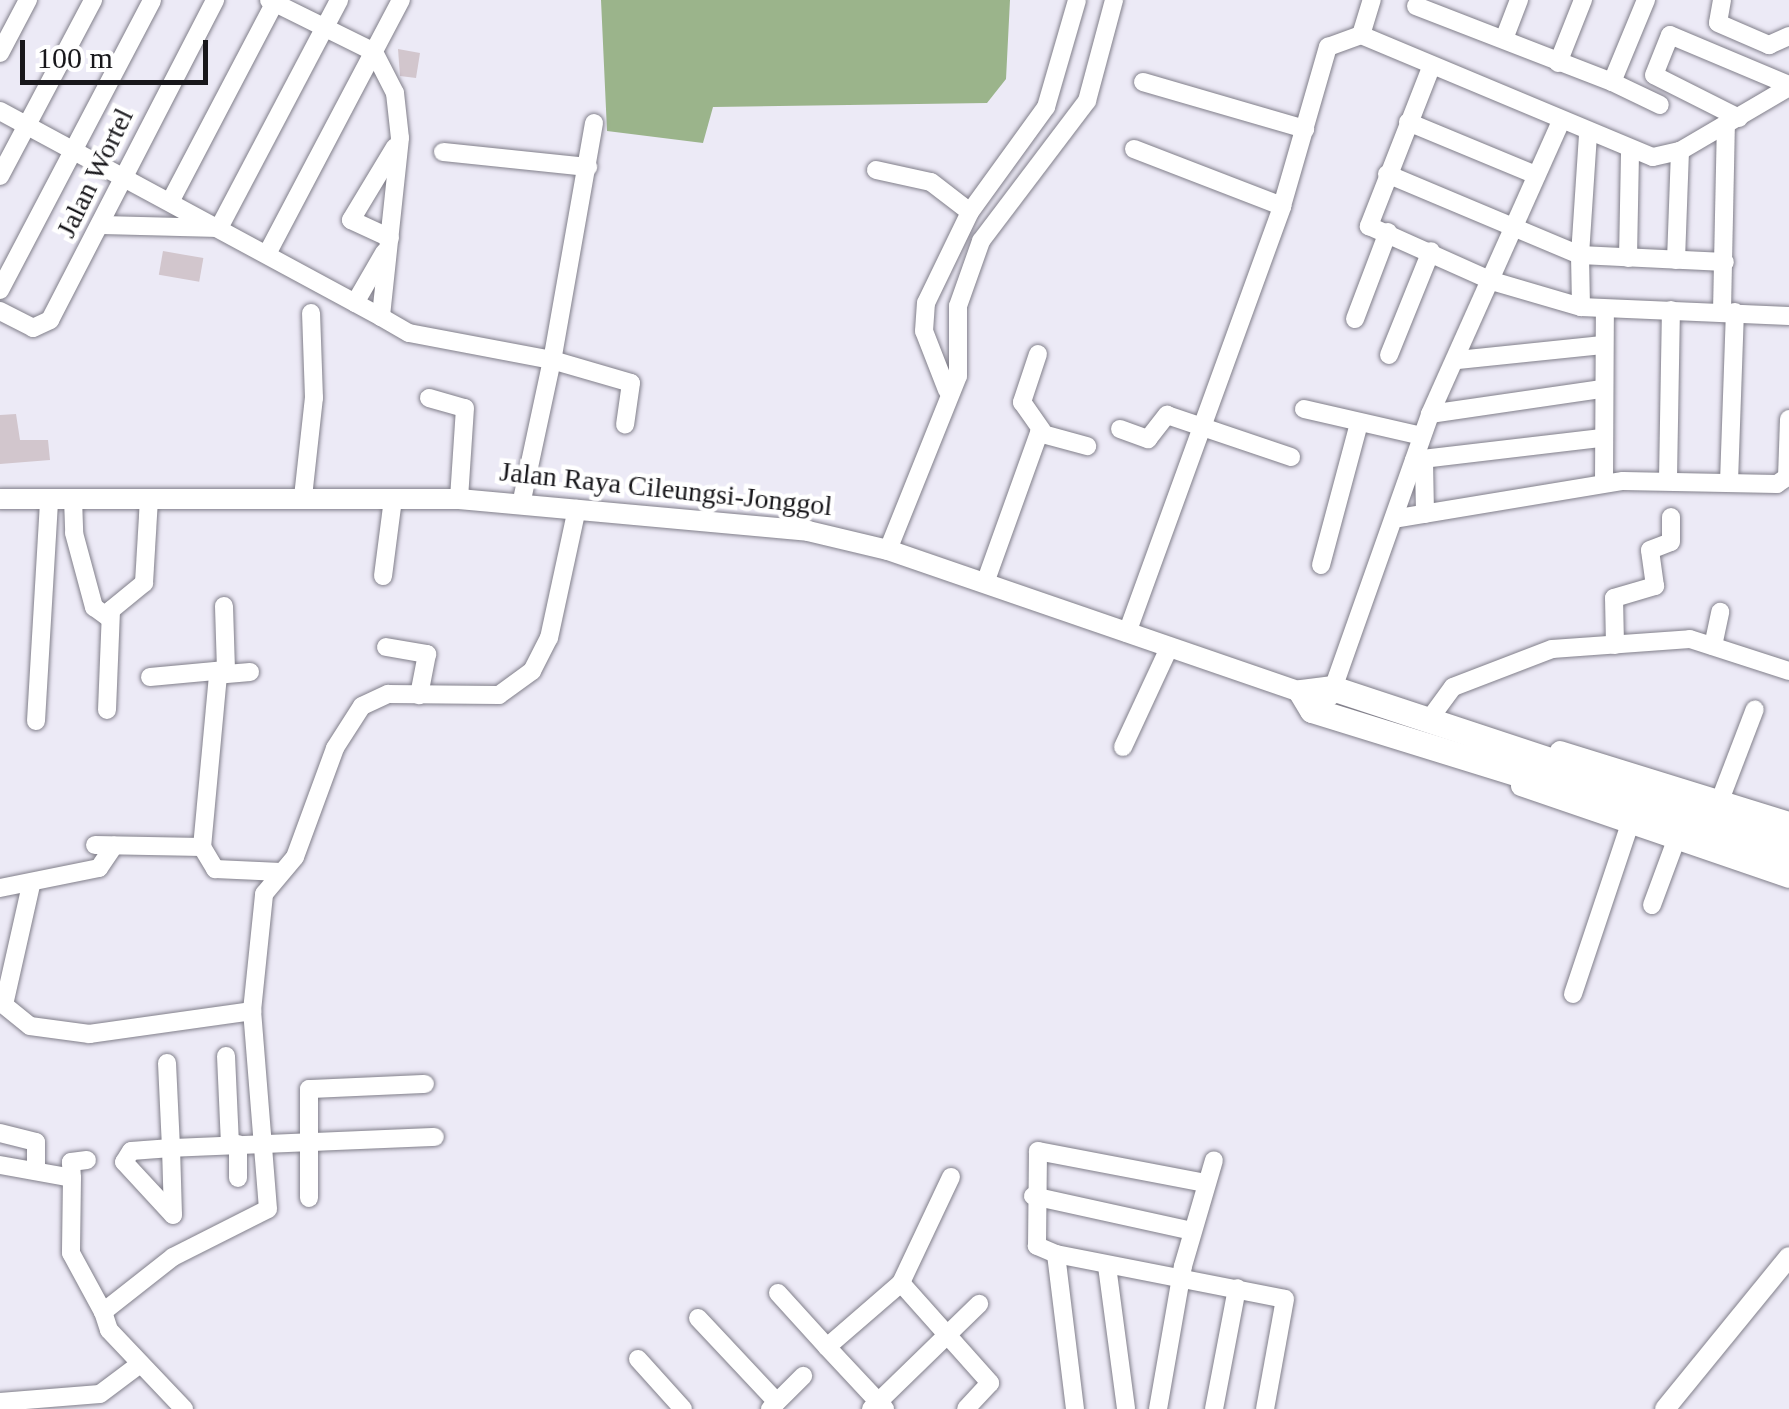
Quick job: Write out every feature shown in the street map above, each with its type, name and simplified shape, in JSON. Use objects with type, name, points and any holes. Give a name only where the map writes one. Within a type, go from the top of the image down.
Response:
[{"type":"highway","name":"Jalan Raya Cileungsi-Jonggol","points":[[1499,755],[1428,721],[1333,688],[1302,692],[1312,710],[1546,769]]},
{"type":"highway","points":[[1546,769],[1788,821]]},
{"type":"highway","points":[[1546,769],[1789,858]]},
{"type":"main road","name":"Jalan Raya Cileungsi-Jonggol","points":[[0,500],[459,499],[808,531],[888,550],[1302,692]]},
{"type":"main road","name":"Jalan Raya Cileungsi-Jonggol","points":[[1499,755],[1561,751],[1788,821]]},
{"type":"main road","name":"Jalan Raya Cileungsi-Jonggol","points":[[1499,755],[1522,786],[1789,878]]},
{"type":"main road","points":[[1665,1409],[1789,1257]]},
{"type":"street","points":[[0,53],[28,0]]},
{"type":"street","points":[[0,176],[93,0]]},
{"type":"street","points":[[0,290],[152,0]]},
{"type":"street","name":"Jalan Wortel","points":[[0,310],[27,326],[44,325],[102,225],[123,175],[215,0]]},
{"type":"street","points":[[219,228],[339,0]]},
{"type":"street","points":[[267,254],[401,0]]},
{"type":"street","points":[[947,390],[928,350],[926,304],[970,212],[1046,107],[1077,0]]},
{"type":"street","points":[[888,550],[962,359],[958,306],[981,241],[1088,101],[1114,0]]},
{"type":"street","points":[[1361,35],[1372,0]]},
{"type":"street","points":[[1504,39],[1519,0]]},
{"type":"street","points":[[1558,63],[1583,0]]},
{"type":"street","points":[[1612,82],[1646,0]]},
{"type":"street","points":[[1722,0],[1718,23],[1776,46],[1789,36]]},
{"type":"street","points":[[170,202],[273,1],[374,52],[395,94],[400,138],[380,317]]},
{"type":"street","points":[[1416,6],[1438,6],[1558,63],[1660,104]]},
{"type":"street","points":[[1126,634],[1282,206],[1328,47],[1361,35],[1430,70],[1630,151],[1680,151],[1789,86]]},
{"type":"street","points":[[1733,122],[1654,75],[1670,35],[1789,86]]},
{"type":"street","points":[[1430,70],[1367,222],[1492,281],[1581,307],[1789,316]]},
{"type":"street","points":[[1144,82],[1304,130]]},
{"type":"street","points":[[0,111],[409,333],[552,360],[631,383],[625,425]]},
{"type":"street","points":[[1408,122],[1536,175]]},
{"type":"street","points":[[1728,482],[1729,312],[1724,262],[1733,122]]},
{"type":"street","points":[[521,504],[552,360],[594,123]]},
{"type":"street","points":[[1326,714],[1399,518],[1430,414],[1560,123]]},
{"type":"street","points":[[1581,307],[1580,255],[1588,135]]},
{"type":"street","points":[[390,241],[351,220],[400,138]]},
{"type":"street","points":[[1134,148],[1282,206]]},
{"type":"street","points":[[1628,258],[1630,151]]},
{"type":"street","points":[[1676,260],[1680,151]]},
{"type":"street","points":[[443,152],[588,167]]},
{"type":"street","points":[[876,170],[931,182],[970,212]]},
{"type":"street","points":[[1386,174],[1513,233],[1580,255],[1724,262]]},
{"type":"street","points":[[102,225],[219,228]]},
{"type":"street","points":[[1355,319],[1388,232]]},
{"type":"street","points":[[355,303],[390,241]]},
{"type":"street","points":[[1389,355],[1431,251]]},
{"type":"street","points":[[1604,483],[1600,438],[1606,309]]},
{"type":"street","points":[[1668,478],[1671,310]]},
{"type":"street","points":[[303,498],[314,398],[311,314]]},
{"type":"street","points":[[1457,360],[1603,345]]},
{"type":"street","points":[[1038,354],[1022,402],[1042,430],[1087,446]]},
{"type":"street","points":[[1430,414],[1602,389]]},
{"type":"street","points":[[429,398],[465,408],[459,499]]},
{"type":"street","points":[[1304,409],[1422,436]]},
{"type":"street","points":[[1120,429],[1148,439],[1164,415],[1198,430],[1291,457]]},
{"type":"street","points":[[1399,518],[1604,483],[1668,478],[1770,484],[1787,477],[1789,418]]},
{"type":"street","points":[[1321,565],[1359,423]]},
{"type":"street","points":[[985,583],[1042,430]]},
{"type":"street","points":[[1419,460],[1600,438]]},
{"type":"street","points":[[1419,460],[1425,514]]},
{"type":"street","points":[[74,498],[74,533],[94,607],[110,618]]},
{"type":"street","points":[[36,722],[49,499]]},
{"type":"street","points":[[107,710],[110,618],[117,600],[144,584],[149,499]]},
{"type":"street","points":[[383,576],[393,499]]},
{"type":"street","points":[[103,1312],[173,1257],[264,1215],[265,1143],[252,1012],[260,904],[305,837],[351,719],[374,697],[500,695],[532,672],[549,638],[578,509]]},
{"type":"street","points":[[1614,645],[1614,598],[1655,586],[1650,548],[1671,542],[1672,517]]},
{"type":"street","points":[[218,675],[226,670],[224,606]]},
{"type":"street","points":[[1714,646],[1720,612]]},
{"type":"street","points":[[1428,721],[1453,688],[1552,649],[1680,639],[1789,671]]},
{"type":"street","points":[[386,647],[426,654],[418,696]]},
{"type":"street","points":[[1123,747],[1168,648]]},
{"type":"street","points":[[150,676],[250,672]]},
{"type":"street","points":[[218,675],[202,847],[215,870],[281,872]]},
{"type":"street","points":[[1720,800],[1755,710]]},
{"type":"street","points":[[1573,994],[1630,824]]},
{"type":"street","points":[[1652,905],[1676,840]]},
{"type":"street","points":[[0,888],[31,885],[100,868],[104,845],[202,847]]},
{"type":"street","points":[[31,885],[2,1012],[30,1026],[66,1034],[252,1012]]},
{"type":"street","points":[[226,1056],[238,1178]]},
{"type":"street","points":[[167,1063],[171,1148],[436,1136]]},
{"type":"street","points":[[309,1198],[309,1089],[425,1084]]},
{"type":"street","points":[[0,1134],[36,1142],[36,1170]]},
{"type":"street","points":[[1205,1183],[1047,1148],[1036,1156],[1033,1196],[1037,1246],[1107,1266],[1285,1299],[1264,1409]]},
{"type":"street","points":[[87,1160],[71,1162],[70,1253],[103,1312],[140,1364],[184,1409]]},
{"type":"street","points":[[1158,1409],[1180,1280],[1214,1160]]},
{"type":"street","points":[[0,1164],[72,1178]]},
{"type":"street","points":[[827,1347],[901,1283],[951,1177]]},
{"type":"street","points":[[1033,1196],[1192,1232]]},
{"type":"street","points":[[1056,1254],[1075,1409]]},
{"type":"street","points":[[1107,1266],[1126,1409]]},
{"type":"street","points":[[901,1283],[990,1384],[966,1409]]},
{"type":"street","points":[[1214,1409],[1236,1288]]},
{"type":"street","points":[[778,1293],[877,1406],[979,1304]]},
{"type":"street","points":[[698,1318],[774,1405],[803,1376]]},
{"type":"street","points":[[638,1359],[683,1409]]},
{"type":"street","points":[[0,1402],[100,1394],[140,1364]]},
{"type":"green space","points":[[601,0],[1010,0],[1006,79],[987,103],[713,107],[703,143],[607,131]]},
{"type":"building","points":[[398,49],[420,53],[416,78],[400,76]]},
{"type":"building","points":[[163,251],[203,258],[199,282],[159,275]]},
{"type":"building","points":[[16,414],[20,440],[48,440],[50,460],[0,464],[0,415]]}]
